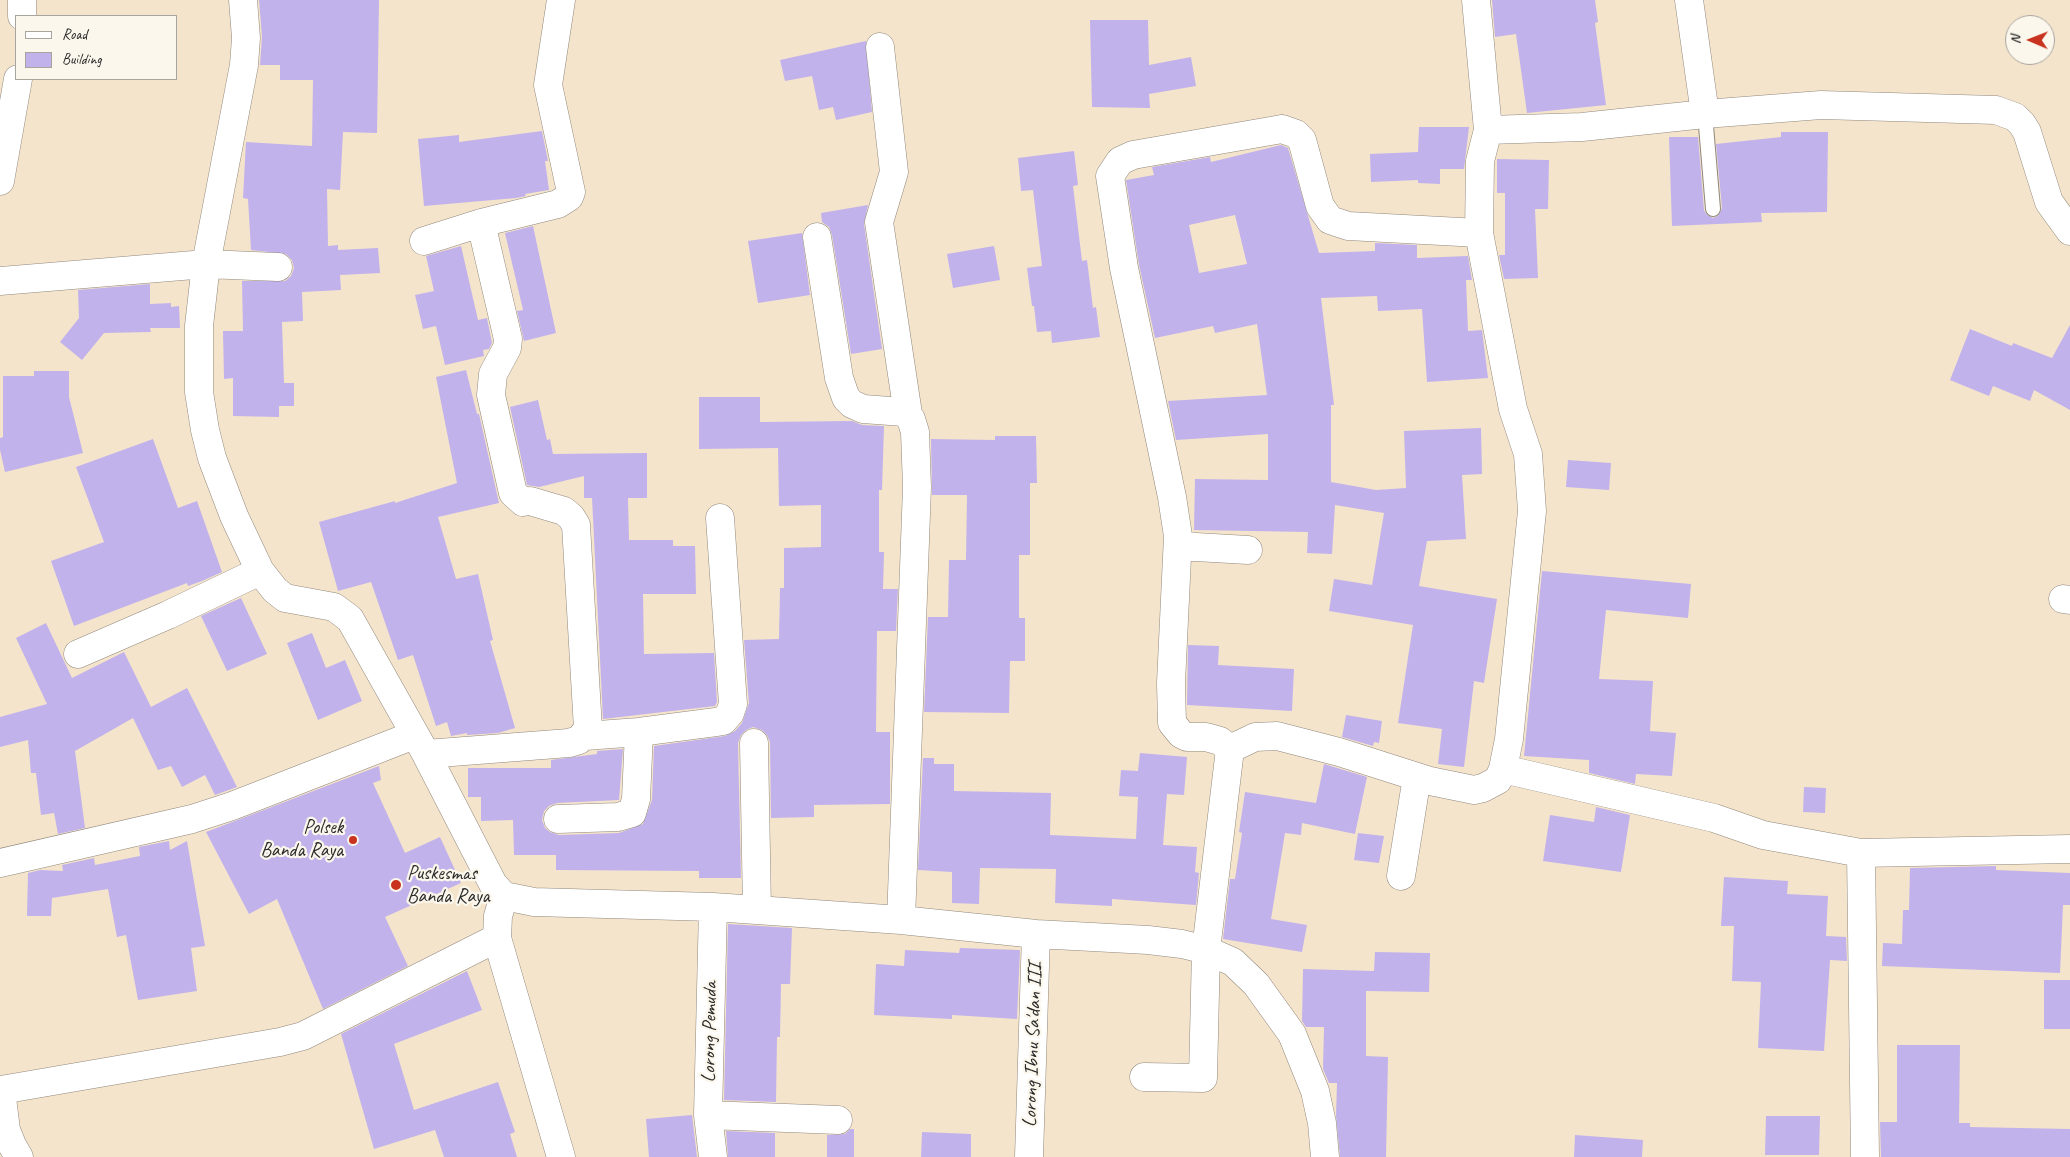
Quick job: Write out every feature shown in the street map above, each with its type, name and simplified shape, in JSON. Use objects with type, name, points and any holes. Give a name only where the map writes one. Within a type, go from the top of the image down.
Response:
[{"type":"street","points":[[22,0],[22,15]]},
{"type":"street","points":[[243,0],[246,38],[244,65],[206,264],[199,326],[199,392],[212,458],[234,516],[260,571],[275,590],[285,598],[334,607],[346,614],[420,744],[492,884],[504,896],[534,902],[713,907],[901,920],[1036,934],[1174,943],[1206,950],[1233,962],[1256,984],[1292,1034],[1316,1091],[1322,1123],[1325,1157]]},
{"type":"street","points":[[424,241],[481,223],[558,204],[565,201],[571,192],[548,84],[561,0]]},
{"type":"street","points":[[1230,748],[1255,737],[1277,736],[1339,752],[1417,777],[1474,790],[1492,784],[1503,769],[1509,739],[1528,558],[1532,483],[1528,454],[1513,409],[1479,233],[1480,161],[1488,130],[1476,0]]},
{"type":"street","points":[[1689,0],[1705,114]]},
{"type":"street","points":[[880,47],[894,172],[879,222],[908,414],[915,432],[917,486],[901,920]]},
{"type":"street","points":[[1,172],[7,111],[18,80]]},
{"type":"street","points":[[1488,130],[1582,127],[1705,114],[1821,105],[1996,110],[2006,113],[2022,124],[2027,132],[2049,202],[2070,231]]},
{"type":"street","points":[[1230,748],[1220,741],[1206,737],[1187,737],[1181,734],[1172,724],[1172,673],[1178,546],[1172,497],[1124,268],[1110,185],[1113,167],[1120,161],[1133,155],[1282,129],[1296,134],[1302,140],[1320,206],[1330,220],[1337,224],[1479,233]]},
{"type":"street","points":[[481,223],[508,339],[507,348],[493,374],[491,395],[513,493],[523,502],[530,501],[564,511],[576,525],[589,719],[585,736]]},
{"type":"street","points":[[818,237],[840,378],[846,398],[852,404],[863,409],[897,411],[908,414]]},
{"type":"street","points":[[0,280],[206,264],[278,266]]},
{"type":"street","points":[[0,863],[192,819],[420,744],[569,742],[579,740],[585,736],[639,732],[723,721],[733,704],[720,518]]},
{"type":"street","points":[[1178,546],[1248,550]]},
{"type":"street","points":[[78,654],[168,615],[260,571]]},
{"type":"street","points":[[558,819],[618,817],[632,813],[636,799],[639,732]]},
{"type":"street","points":[[754,743],[757,910]]},
{"type":"street","points":[[1144,1078],[1203,1078],[1206,950],[1230,748]]},
{"type":"street","points":[[1503,769],[1714,818],[1763,835],[1861,853],[2070,849]]},
{"type":"street","points":[[1401,876],[1417,777]]},
{"type":"street","points":[[1861,853],[1865,1157]]},
{"type":"street","points":[[504,896],[498,916],[497,938],[561,1157]]},
{"type":"street","name":"Lorong Pemuda","points":[[713,907],[708,1115],[713,1157]]},
{"type":"street","name":"Lorong Ibnu Sa'dan III","points":[[1029,1157],[1036,934]]},
{"type":"street","points":[[19,1157],[6,1130],[0,1089],[280,1042],[303,1036],[497,938]]},
{"type":"street","points":[[708,1115],[838,1120]]},
{"type":"lane","points":[[1705,114],[1713,209]]},
{"type":"building","points":[[259,0],[379,0],[377,133],[343,132],[340,190],[327,189],[328,246],[338,245],[338,250],[378,248],[380,273],[340,275],[341,290],[302,292],[303,321],[282,322],[284,383],[294,383],[294,406],[279,406],[279,417],[233,416],[233,378],[224,379],[223,331],[243,331],[242,281],[285,281],[291,276],[294,268],[292,260],[286,254],[251,250],[248,199],[243,198],[246,142],[312,146],[313,80],[280,80],[280,65],[260,65],[262,37]]},
{"type":"building","points":[[1492,0],[1595,0],[1598,22],[1595,23],[1606,105],[1527,113],[1516,34],[1495,37]]},
{"type":"building","points":[[1090,20],[1148,20],[1149,65],[1191,57],[1196,86],[1149,94],[1150,108],[1092,107]]},
{"type":"building","points":[[866,41],[872,112],[836,120],[833,107],[819,110],[812,76],[785,81],[780,60]]},
{"type":"building","points":[[1419,127],[1469,127],[1464,169],[1440,169],[1440,184],[1418,183],[1418,180],[1371,182],[1370,154],[1418,152]]},
{"type":"building","points":[[542,131],[548,161],[545,161],[549,190],[525,194],[526,196],[516,198],[424,206],[418,139],[459,135],[459,142]]},
{"type":"building","points":[[1781,132],[1828,132],[1827,212],[1761,213],[1762,222],[1672,226],[1669,137],[1698,137],[1704,210],[1706,214],[1713,218],[1718,216],[1722,208],[1716,144],[1781,137]]},
{"type":"building","points":[[1281,145],[1288,148],[1319,253],[1375,251],[1375,243],[1417,245],[1417,258],[1468,256],[1472,280],[1466,280],[1468,331],[1482,330],[1488,378],[1427,382],[1422,309],[1378,311],[1377,296],[1321,298],[1334,405],[1331,405],[1331,482],[1376,490],[1406,488],[1404,431],[1481,428],[1482,474],[1462,475],[1466,539],[1427,541],[1419,586],[1497,599],[1484,683],[1474,681],[1464,767],[1438,764],[1442,729],[1398,723],[1413,625],[1329,611],[1334,579],[1372,585],[1384,513],[1335,505],[1332,554],[1307,553],[1308,532],[1194,530],[1195,479],[1268,480],[1268,434],[1176,440],[1168,401],[1267,395],[1257,324],[1215,333],[1213,326],[1155,338],[1139,265],[1126,180],[1154,175],[1152,167],[1210,157],[1211,162]],"holes":[[[1235,215],[1247,264],[1199,273],[1189,225]]]},
{"type":"building","points":[[1074,151],[1078,185],[1073,186],[1082,261],[1087,260],[1093,308],[1096,307],[1100,337],[1052,343],[1051,331],[1037,332],[1034,306],[1032,306],[1027,268],[1042,266],[1033,190],[1021,191],[1018,158]]},
{"type":"building","points":[[1497,159],[1549,160],[1548,209],[1535,209],[1538,278],[1504,279],[1499,255],[1505,255],[1505,193],[1497,193]]},
{"type":"building","points":[[868,205],[864,224],[882,349],[851,354],[832,235],[829,227],[822,222],[821,213]]},
{"type":"building","points":[[533,226],[556,333],[524,341],[517,311],[523,310],[505,233]]},
{"type":"building","points":[[802,233],[810,295],[758,303],[748,241]]},
{"type":"building","points":[[461,246],[478,320],[487,318],[492,343],[489,349],[483,350],[484,356],[445,365],[436,326],[423,329],[415,295],[434,291],[426,256]]},
{"type":"building","points":[[994,246],[1000,280],[953,288],[947,254]]},
{"type":"building","points":[[150,284],[150,304],[171,303],[171,307],[179,306],[180,328],[150,328],[151,332],[104,333],[82,360],[60,342],[79,318],[78,290]]},
{"type":"building","points":[[2070,325],[2070,410],[2034,390],[2030,401],[1993,386],[1989,396],[1950,380],[1970,329],[2012,346],[2013,343],[2052,358]]},
{"type":"building","points":[[466,370],[477,414],[479,414],[499,503],[438,517],[456,579],[478,574],[493,640],[490,641],[515,728],[498,733],[467,735],[467,733],[451,736],[447,722],[436,726],[413,655],[398,660],[371,582],[338,591],[319,522],[395,501],[395,503],[457,483],[436,377]]},
{"type":"building","points":[[34,371],[69,371],[69,397],[83,453],[5,472],[0,450],[0,438],[3,437],[3,376],[34,376]]},
{"type":"building","points":[[699,397],[760,397],[760,422],[852,421],[862,425],[884,426],[882,490],[879,490],[879,552],[884,552],[883,589],[898,589],[896,631],[877,631],[876,732],[890,732],[890,804],[814,805],[814,817],[771,818],[770,742],[762,730],[753,727],[741,735],[738,743],[741,878],[699,878],[699,871],[556,870],[556,855],[514,855],[513,820],[481,821],[481,797],[468,797],[468,768],[551,768],[551,760],[597,754],[597,751],[623,749],[619,800],[557,803],[549,806],[544,811],[542,820],[545,828],[559,835],[619,833],[643,824],[652,800],[654,746],[725,736],[735,731],[742,723],[749,703],[744,640],[779,639],[780,588],[784,588],[784,548],[821,547],[821,505],[779,506],[778,448],[699,449]]},
{"type":"building","points":[[538,400],[547,440],[550,439],[553,454],[647,453],[647,498],[628,498],[629,540],[673,540],[673,546],[695,546],[696,594],[643,594],[644,654],[714,653],[717,702],[715,706],[603,719],[592,498],[584,498],[584,476],[539,487],[527,485],[510,407]]},
{"type":"building","points":[[995,436],[1036,436],[1037,483],[1030,483],[1030,555],[1019,555],[1019,618],[1025,618],[1025,661],[1010,661],[1009,713],[924,712],[928,617],[948,617],[949,560],[966,560],[967,495],[932,495],[931,439],[995,440]]},
{"type":"building","points":[[153,439],[178,508],[197,501],[222,572],[188,586],[187,583],[74,626],[51,561],[104,542],[76,467]]},
{"type":"building","points":[[1568,460],[1611,463],[1609,490],[1566,487]]},
{"type":"building","points":[[1542,571],[1691,584],[1688,618],[1606,610],[1599,679],[1653,681],[1650,731],[1676,733],[1672,776],[1636,774],[1635,784],[1589,773],[1589,760],[1524,756]]},
{"type":"building","points":[[241,598],[267,654],[227,671],[201,616]]},
{"type":"building","points":[[46,623],[72,678],[124,652],[151,707],[187,688],[237,787],[215,795],[205,775],[182,787],[171,766],[158,770],[133,718],[75,751],[85,828],[58,834],[54,813],[41,815],[36,773],[31,773],[28,740],[0,747],[0,717],[47,704],[16,638]]},
{"type":"building","points":[[312,633],[326,668],[345,660],[362,701],[318,720],[287,643]]},
{"type":"building","points":[[1188,645],[1219,646],[1218,665],[1294,669],[1292,711],[1187,705]]},
{"type":"building","points":[[1346,715],[1382,721],[1379,743],[1374,742],[1373,746],[1342,737]]},
{"type":"building","points":[[1140,753],[1187,757],[1184,795],[1167,794],[1163,845],[1197,847],[1195,872],[1199,873],[1196,905],[1112,899],[1112,906],[1055,903],[1056,869],[980,868],[979,904],[952,903],[952,872],[918,870],[923,758],[934,758],[934,764],[954,764],[954,791],[1051,793],[1050,835],[1136,839],[1138,797],[1119,796],[1121,770],[1138,771]]},
{"type":"building","points":[[1324,764],[1367,777],[1355,834],[1302,823],[1301,835],[1285,833],[1271,919],[1307,925],[1302,952],[1223,939],[1230,879],[1235,879],[1242,833],[1239,832],[1245,792],[1316,803]]},
{"type":"building","points":[[379,766],[381,780],[373,783],[405,853],[440,837],[461,883],[385,917],[408,966],[323,1009],[277,899],[249,914],[206,832]]},
{"type":"building","points":[[1804,787],[1826,788],[1825,813],[1803,812]]},
{"type":"building","points":[[1596,807],[1630,815],[1621,872],[1543,861],[1550,815],[1594,822]]},
{"type":"building","points":[[1358,833],[1384,836],[1379,863],[1354,860]]},
{"type":"building","points":[[169,841],[170,850],[187,841],[205,946],[191,948],[197,991],[138,1000],[126,935],[117,937],[108,889],[52,898],[51,916],[27,916],[28,873],[40,870],[63,871],[62,865],[94,858],[95,865],[140,856],[139,847]]},
{"type":"building","points":[[1996,866],[1996,870],[2070,873],[2070,905],[2063,905],[2060,973],[1882,966],[1883,943],[1902,944],[1903,910],[1909,910],[1910,868]]},
{"type":"building","points":[[1724,877],[1788,881],[1787,894],[1828,896],[1826,936],[1846,937],[1847,961],[1830,960],[1824,1051],[1758,1048],[1761,982],[1732,981],[1734,926],[1721,926]]},
{"type":"building","points":[[728,924],[792,928],[790,984],[781,984],[780,1037],[777,1037],[776,1102],[724,1100]]},
{"type":"building","points":[[960,948],[1020,950],[1017,1019],[952,1015],[952,1019],[874,1015],[876,964],[904,966],[905,950],[959,953]]},
{"type":"building","points":[[1375,952],[1430,953],[1429,992],[1366,991],[1366,1056],[1388,1057],[1386,1157],[1340,1157],[1336,1116],[1337,1083],[1329,1083],[1323,1069],[1324,1027],[1306,1027],[1302,1021],[1303,969],[1374,971]]},
{"type":"building","points":[[467,971],[482,1010],[394,1044],[414,1110],[498,1082],[515,1132],[510,1134],[517,1157],[444,1157],[435,1130],[374,1149],[341,1034]]},
{"type":"building","points":[[2044,980],[2070,980],[2070,1029],[2044,1029]]},
{"type":"building","points":[[1897,1045],[1960,1045],[1959,1123],[1970,1123],[1970,1127],[2070,1129],[2070,1157],[1881,1157],[1880,1122],[1897,1122]]},
{"type":"building","points":[[692,1115],[697,1157],[649,1157],[646,1119]]},
{"type":"building","points":[[1766,1116],[1820,1116],[1819,1155],[1765,1155]]},
{"type":"building","points":[[850,1129],[854,1129],[854,1157],[827,1157],[827,1135],[845,1134]]},
{"type":"building","points":[[726,1131],[775,1133],[775,1157],[728,1157]]},
{"type":"building","points":[[922,1132],[971,1134],[971,1157],[921,1157]]},
{"type":"building","points":[[1575,1135],[1643,1140],[1642,1157],[1574,1157]]},
{"type":"place","name":"Polsek Banda Raya","points":[[353,840]]},
{"type":"place","name":"Puskesmas Banda Raya","points":[[396,885]]}]
